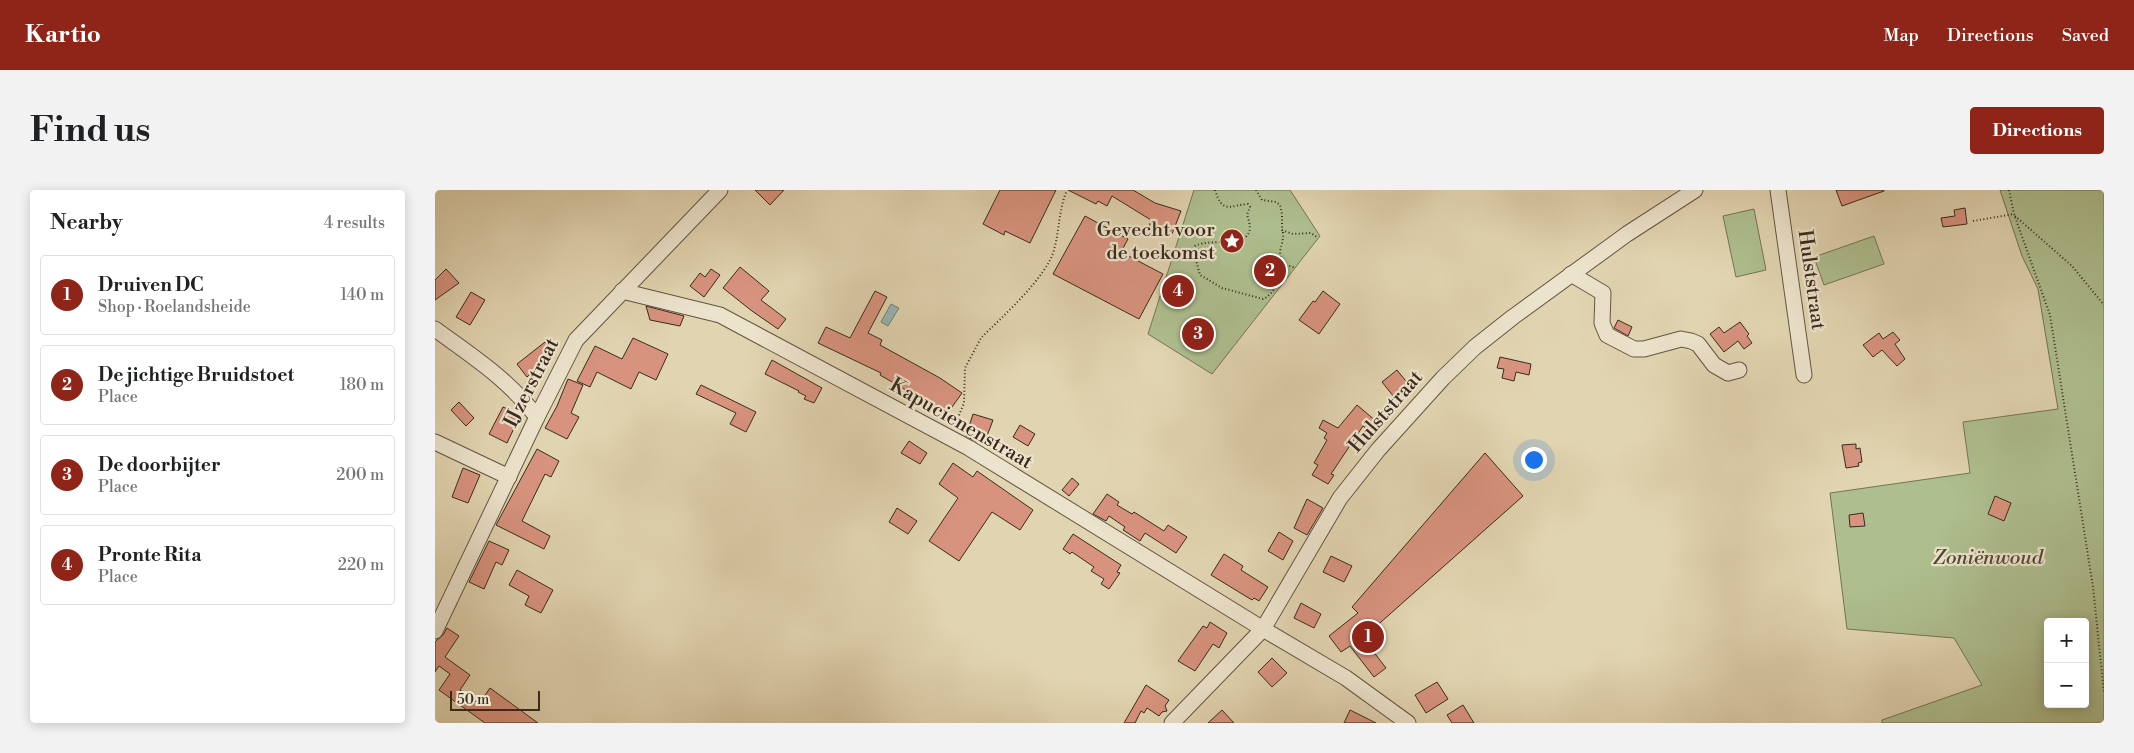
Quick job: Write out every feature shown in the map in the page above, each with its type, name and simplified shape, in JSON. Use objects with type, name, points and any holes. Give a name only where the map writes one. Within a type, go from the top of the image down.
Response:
[{"type":"street","name":"IJzerstraat","points":[[435,631],[537,417],[576,340],[719,190]]},
{"type":"street","name":"Hulststraat","points":[[1172,723],[1263,629],[1340,498],[1378,450],[1443,378],[1475,347],[1571,274],[1627,234],[1695,190]]},
{"type":"street","name":"Hulststraat","points":[[1778,190],[1804,375]]},
{"type":"street","points":[[1571,274],[1603,293],[1602,323],[1607,335],[1634,349],[1645,349],[1681,338],[1698,344],[1714,365],[1728,373],[1739,370]]},
{"type":"street","name":"Kapucienenstraat","points":[[622,291],[720,315],[949,438],[1346,678],[1408,723]]},
{"type":"street","points":[[435,329],[493,370],[537,417]]},
{"type":"street","points":[[435,442],[509,477]]},
{"type":"path","points":[[949,438],[964,403],[965,368],[972,351],[981,338],[1046,268],[1054,252],[1060,207],[1067,190]]},
{"type":"path","points":[[1215,190],[1220,202],[1225,207],[1231,208],[1248,204],[1250,207],[1247,215],[1251,226],[1249,233],[1244,238],[1225,243],[1203,243],[1195,246],[1194,253],[1198,272],[1222,288],[1256,299],[1267,297],[1271,294],[1275,285],[1280,280],[1283,268],[1279,253],[1283,231],[1280,204],[1263,200],[1256,190]]},
{"type":"path","points":[[2009,190],[2014,214],[2050,316],[2093,587],[2104,693]]},
{"type":"path","points":[[1973,221],[2014,214]]},
{"type":"path","points":[[2014,214],[2072,266],[2104,305]]},
{"type":"path","points":[[1283,231],[1293,234],[1311,233],[1318,238]]},
{"type":"path","points":[[1275,285],[1265,284],[1257,279],[1254,268],[1261,257],[1273,256],[1280,259]]},
{"type":"path","points":[[1283,268],[1291,266],[1295,268]]},
{"type":"green space","points":[[1194,190],[1290,190],[1320,236],[1212,374],[1148,334]]},
{"type":"green space","name":"Zoniënwoud","points":[[2000,190],[2104,190],[2104,723],[1882,723],[1882,720],[1982,685],[1954,638],[1847,629],[1830,493],[1970,473],[1963,422],[2058,409],[2038,289],[2022,256]]},
{"type":"green space","points":[[1754,209],[1766,270],[1736,277],[1723,216]]},
{"type":"green space","points":[[1874,236],[1884,264],[1824,285],[1814,257]]},
{"type":"water","points":[[1269,257],[1278,261],[1282,270],[1278,279],[1269,283],[1260,279],[1256,270],[1260,261]]},
{"type":"water","points":[[891,304],[899,308],[888,326],[881,322]]},
{"type":"building","points":[[755,190],[784,190],[770,205]]},
{"type":"building","points":[[1000,190],[1056,190],[1030,243],[1005,231],[1004,235],[983,224]]},
{"type":"building","points":[[1068,190],[1133,190],[1155,203],[1181,211],[1172,234],[1149,227],[1151,220],[1112,196],[1107,206],[1098,201],[1096,204]]},
{"type":"building","points":[[1836,190],[1884,190],[1884,191],[1842,206]]},
{"type":"building","points":[[1965,208],[1967,224],[1943,227],[1941,218],[1955,216],[1954,210]]},
{"type":"building","points":[[1085,216],[1128,239],[1121,252],[1163,274],[1139,319],[1053,274]]},
{"type":"building","points":[[740,267],[769,291],[761,300],[786,319],[778,329],[723,288]]},
{"type":"building","points":[[446,269],[459,283],[435,300],[435,280]]},
{"type":"building","points":[[711,269],[720,275],[704,297],[690,286],[700,273],[705,277]]},
{"type":"building","points":[[875,291],[887,297],[868,333],[882,340],[880,345],[940,378],[962,393],[947,414],[880,375],[881,373],[818,343],[826,327],[850,338]]},
{"type":"building","points":[[1323,291],[1340,304],[1319,334],[1299,320]]},
{"type":"building","points":[[471,292],[485,300],[470,325],[456,317]]},
{"type":"building","points":[[646,306],[684,316],[680,326],[650,320]]},
{"type":"building","points":[[1618,320],[1632,327],[1628,336],[1614,328]]},
{"type":"building","points":[[1740,322],[1749,334],[1747,336],[1752,343],[1744,349],[1738,341],[1724,352],[1710,334],[1719,327],[1724,333]]},
{"type":"building","points":[[1893,332],[1900,340],[1895,344],[1905,359],[1897,366],[1882,350],[1873,357],[1863,345],[1879,333],[1883,339]]},
{"type":"building","points":[[633,338],[668,354],[656,380],[639,372],[631,389],[597,372],[590,387],[577,381],[595,346],[622,359]]},
{"type":"building","points":[[545,342],[554,354],[527,377],[517,364]]},
{"type":"building","points":[[1500,357],[1531,364],[1529,375],[1516,372],[1514,381],[1502,378],[1504,369],[1497,368]]},
{"type":"building","points":[[772,360],[822,388],[814,403],[804,399],[806,396],[799,391],[765,374]]},
{"type":"building","points":[[1397,370],[1409,385],[1394,397],[1382,382]]},
{"type":"building","points":[[568,379],[583,385],[571,413],[579,417],[567,439],[545,428],[557,406]]},
{"type":"building","points":[[701,385],[756,412],[746,432],[730,424],[736,413],[696,394]]},
{"type":"building","points":[[459,402],[474,418],[466,426],[451,410]]},
{"type":"building","points":[[1357,405],[1376,421],[1368,430],[1363,426],[1331,474],[1334,475],[1328,484],[1312,475],[1318,465],[1314,463],[1327,440],[1324,438],[1327,433],[1319,428],[1323,420],[1338,428]]},
{"type":"building","points":[[503,407],[514,412],[511,417],[518,420],[507,443],[489,434]]},
{"type":"building","points":[[973,414],[993,420],[987,436],[979,433],[977,442],[966,436]]},
{"type":"building","points":[[1020,425],[1035,434],[1028,446],[1013,437]]},
{"type":"building","points":[[909,441],[927,453],[920,464],[901,453]]},
{"type":"building","points":[[1856,444],[1856,449],[1860,448],[1862,462],[1858,463],[1859,466],[1846,468],[1842,445]]},
{"type":"building","points":[[537,449],[559,461],[551,477],[545,474],[522,521],[550,536],[544,549],[496,525]]},
{"type":"building","points":[[1485,453],[1523,496],[1363,638],[1386,668],[1374,677],[1350,646],[1341,652],[1329,636],[1358,613],[1352,607]]},
{"type":"building","points":[[953,463],[973,477],[977,471],[1033,510],[1020,530],[992,512],[959,561],[929,541],[958,498],[939,484]]},
{"type":"building","points":[[463,468],[480,475],[468,503],[452,497]]},
{"type":"building","points":[[1072,478],[1079,484],[1069,496],[1062,490]]},
{"type":"building","points":[[1107,494],[1119,502],[1117,505],[1132,514],[1134,512],[1164,531],[1168,525],[1187,537],[1176,553],[1145,533],[1140,541],[1123,530],[1125,527],[1109,516],[1106,521],[1093,514]]},
{"type":"building","points":[[1995,496],[2011,503],[2004,521],[1988,514]]},
{"type":"building","points":[[1307,499],[1323,508],[1307,535],[1294,528]]},
{"type":"building","points":[[897,508],[917,521],[908,534],[889,522]]},
{"type":"building","points":[[1863,513],[1865,526],[1850,527],[1849,515]]},
{"type":"building","points":[[1279,532],[1293,541],[1283,560],[1268,551]]},
{"type":"building","points":[[1073,534],[1121,565],[1117,572],[1120,573],[1109,589],[1101,584],[1104,579],[1091,571],[1094,567],[1072,552],[1070,554],[1063,549]]},
{"type":"building","points":[[489,541],[509,550],[502,565],[496,562],[484,589],[469,582]]},
{"type":"building","points":[[1224,554],[1243,566],[1241,570],[1268,587],[1259,601],[1254,598],[1252,600],[1211,575]]},
{"type":"building","points":[[1331,556],[1352,566],[1344,582],[1323,572]]},
{"type":"building","points":[[517,570],[553,590],[541,613],[525,605],[529,596],[509,585]]},
{"type":"building","points":[[1301,603],[1321,614],[1314,628],[1294,618]]},
{"type":"building","points":[[1210,622],[1227,633],[1219,648],[1213,644],[1195,671],[1178,661],[1203,626],[1207,628]]},
{"type":"building","points":[[447,628],[459,636],[445,657],[470,675],[460,690],[479,704],[490,688],[538,723],[485,723],[439,690],[450,674],[439,666],[435,672],[435,642],[443,635]]},
{"type":"building","points":[[1272,658],[1287,673],[1272,687],[1258,672]]},
{"type":"building","points":[[1437,682],[1448,699],[1426,713],[1415,695]]},
{"type":"building","points":[[1146,685],[1169,700],[1165,706],[1167,711],[1162,712],[1159,716],[1147,708],[1144,713],[1141,711],[1135,723],[1124,723]]},
{"type":"building","points":[[1463,705],[1474,723],[1452,723],[1447,715]]},
{"type":"building","points":[[1222,710],[1234,723],[1208,723]]},
{"type":"building","points":[[1350,710],[1376,723],[1344,723]]},
{"type":"place","name":"Gevecht voor de toekomst","points":[[1232,241]]},
{"type":"place","name":"De jichtige Bruidstoet","points":[[1270,271]]},
{"type":"place","name":"Pronte Rita","points":[[1178,291]]},
{"type":"place","name":"De doorbijter","points":[[1198,334]]},
{"type":"place","name":"Druiven DC","points":[[1368,637]]}]
